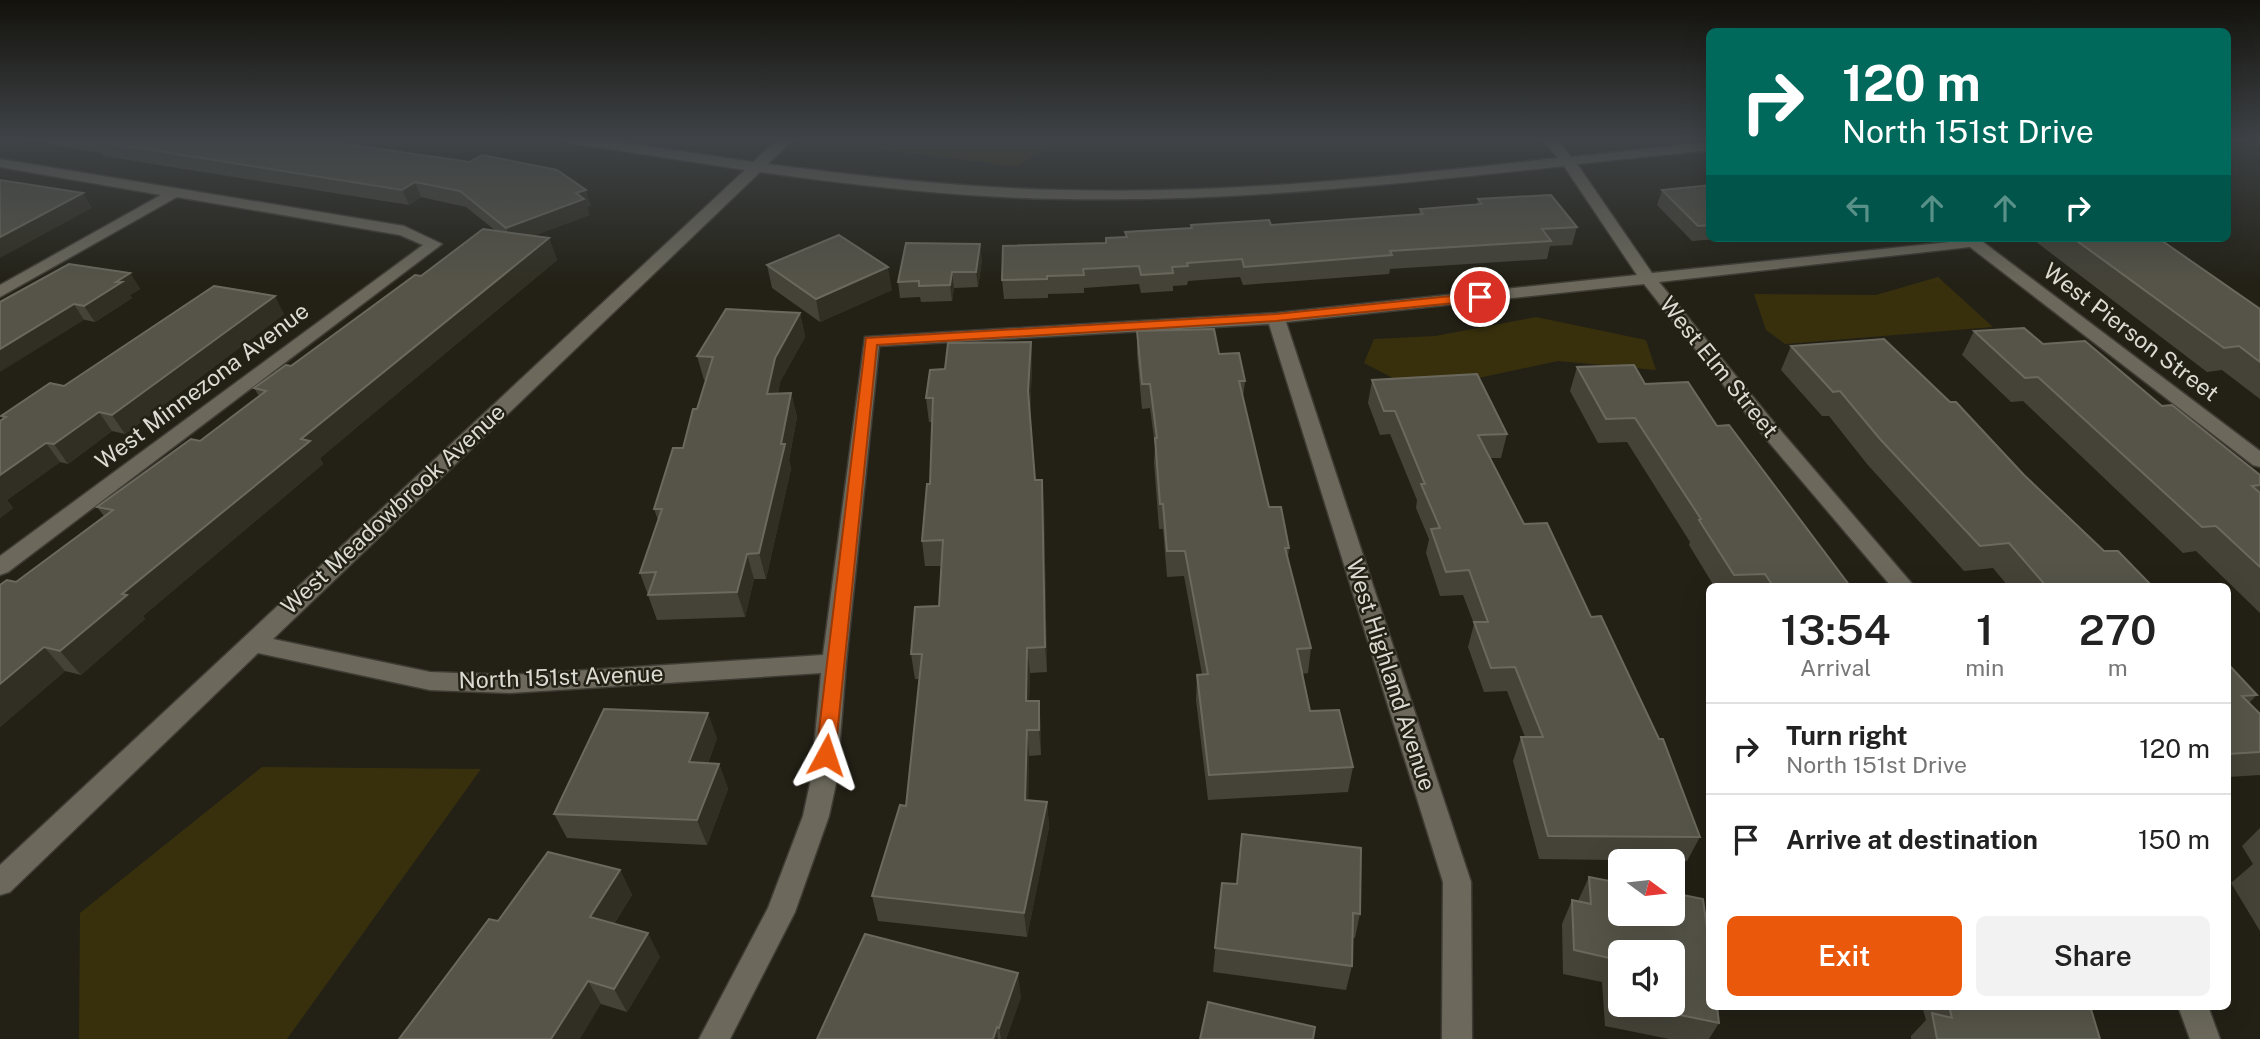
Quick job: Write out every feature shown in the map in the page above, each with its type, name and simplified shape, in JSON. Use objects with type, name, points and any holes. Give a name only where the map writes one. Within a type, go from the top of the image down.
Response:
[{"type":"street","points":[[143,186],[176,192]]},
{"type":"street","name":"West Meadowbrook Avenue","points":[[0,883],[250,643],[736,186]]},
{"type":"street","points":[[925,186],[1114,195],[1258,191],[1303,186]]},
{"type":"street","name":"West Elm Street","points":[[1587,186],[1647,277],[1805,475],[1900,583]]},
{"type":"street","points":[[0,292],[176,192]]},
{"type":"street","name":"West Minnezona Avenue","points":[[0,568],[433,244],[404,231],[176,192]]},
{"type":"street","name":"West Pierson Street","points":[[1647,277],[1973,242],[2260,461]]},
{"type":"street","points":[[714,1039],[781,912],[816,816],[824,779],[834,663],[871,341],[1276,317],[1397,307],[1647,277]]},
{"type":"street","name":"West Highland Avenue","points":[[1276,317],[1457,882],[1457,1039]]},
{"type":"street","name":"North 151st Avenue","points":[[250,643],[397,675],[470,683],[510,684],[834,663]]},
{"type":"street","points":[[2194,1010],[2205,1039]]},
{"type":"shaded area","points":[[1938,277],[1993,327],[1785,344],[1766,330],[1754,294],[1876,295]]},
{"type":"shaded area","points":[[1536,317],[1646,340],[1656,370],[1558,361],[1418,391],[1364,363],[1374,339],[1435,336]]},
{"type":"shaded area","points":[[262,767],[481,769],[287,1039],[79,1039],[80,913]]},
{"type":"building","points":[[0,186],[41,186],[83,193],[0,237]]},
{"type":"building","points":[[380,186],[408,186],[402,190]]},
{"type":"building","points":[[437,186],[581,186],[586,190],[576,193],[584,199],[506,228],[460,191]]},
{"type":"building","points":[[1706,186],[1706,225],[1698,226],[1662,190]]},
{"type":"building","points":[[1551,195],[1577,227],[1542,229],[1551,241],[1390,251],[1392,255],[1244,267],[1242,259],[1187,263],[1188,266],[1172,267],[1173,273],[1141,275],[1139,266],[1083,269],[1084,275],[1002,280],[1003,246],[1106,243],[1106,238],[1127,237],[1125,232],[1192,228],[1191,225],[1269,220],[1271,225],[1423,214],[1420,209],[1482,204],[1478,199]]},
{"type":"building","points":[[483,229],[549,238],[301,439],[310,441],[122,594],[127,595],[60,651],[44,647],[0,684],[0,585],[7,580],[16,582],[113,510],[97,507],[191,439],[200,441],[266,391],[254,388],[286,365],[291,366],[415,275],[421,276]]},
{"type":"building","points":[[839,235],[888,267],[816,299],[767,265]]},
{"type":"building","points":[[2078,242],[2164,242],[2260,309],[2260,362],[2239,346],[2224,348]]},
{"type":"building","points":[[906,243],[980,244],[976,272],[952,272],[950,285],[919,286],[919,281],[898,282]]},
{"type":"building","points":[[69,264],[130,273],[116,282],[122,282],[84,306],[74,304],[0,349],[0,302]]},
{"type":"building","points":[[214,286],[275,296],[112,415],[99,412],[54,444],[46,443],[0,475],[0,421],[6,417],[1,416],[50,383],[64,386]]},
{"type":"building","points":[[726,309],[800,313],[775,358],[767,394],[791,393],[781,444],[785,444],[759,553],[747,554],[737,592],[648,595],[656,572],[640,573],[662,509],[654,509],[673,448],[683,448],[693,409],[697,409],[713,357],[697,356]]},
{"type":"building","points":[[2024,328],[2043,344],[2085,341],[2162,406],[2172,405],[2260,475],[2260,485],[2252,486],[2260,493],[2260,567],[2216,526],[2202,527],[2038,377],[2025,378],[1974,331]]},
{"type":"building","points":[[1214,329],[1219,354],[1239,353],[1245,381],[1239,381],[1269,507],[1281,507],[1289,548],[1285,548],[1311,648],[1297,649],[1310,711],[1339,710],[1353,767],[1209,775],[1197,675],[1208,674],[1185,551],[1167,551],[1163,504],[1160,504],[1157,438],[1150,384],[1142,384],[1137,331]]},
{"type":"building","points":[[1884,339],[1950,402],[1956,402],[2024,475],[2104,551],[2118,551],[2149,583],[2043,583],[2009,543],[1980,546],[1880,439],[1840,391],[1833,392],[1791,346]]},
{"type":"building","points":[[1031,342],[1028,391],[1035,480],[1042,480],[1045,647],[1027,648],[1026,701],[1039,701],[1039,730],[1027,730],[1025,800],[1047,802],[1024,913],[872,896],[900,805],[906,806],[922,654],[911,654],[915,607],[939,606],[943,540],[922,541],[927,484],[930,484],[933,398],[926,398],[930,370],[945,369],[948,343]]},
{"type":"building","points":[[1634,365],[1645,384],[1688,382],[1717,426],[1729,425],[1848,583],[1771,583],[1765,574],[1734,575],[1635,418],[1606,419],[1577,367]]},
{"type":"building","points":[[1477,374],[1507,434],[1478,435],[1524,524],[1547,523],[1591,617],[1601,616],[1659,739],[1663,739],[1700,837],[1548,836],[1521,737],[1543,737],[1515,667],[1491,668],[1474,622],[1488,622],[1469,570],[1446,572],[1431,529],[1440,528],[1421,484],[1425,484],[1395,411],[1384,411],[1372,380]]},
{"type":"building","points":[[2231,667],[2257,695],[2242,696],[2260,714],[2260,752],[2231,754]]},
{"type":"building","points":[[604,709],[708,713],[689,762],[719,764],[697,820],[554,814]]},
{"type":"building","points":[[1242,834],[1361,848],[1360,914],[1353,913],[1352,966],[1215,948],[1222,883],[1237,884]]},
{"type":"building","points":[[548,852],[620,870],[590,917],[648,933],[614,989],[588,981],[551,1039],[399,1039],[489,919],[498,921]]},
{"type":"building","points":[[1589,877],[1608,881],[1608,926],[1685,926],[1685,895],[1703,899],[1706,921],[1706,1010],[1717,1010],[1719,1023],[1685,1016],[1685,940],[1608,940],[1608,958],[1574,950],[1572,900],[1591,904]]},
{"type":"building","points":[[865,934],[1018,973],[993,1039],[817,1039]]},
{"type":"building","points":[[1208,1002],[1315,1027],[1313,1039],[1200,1039]]},
{"type":"building","points":[[1950,1010],[2091,1010],[2100,1039],[1937,1039],[1932,1013],[1952,1018]]},
{"type":"route","points":[[826,755],[871,341],[1276,317],[1480,297]]}]
